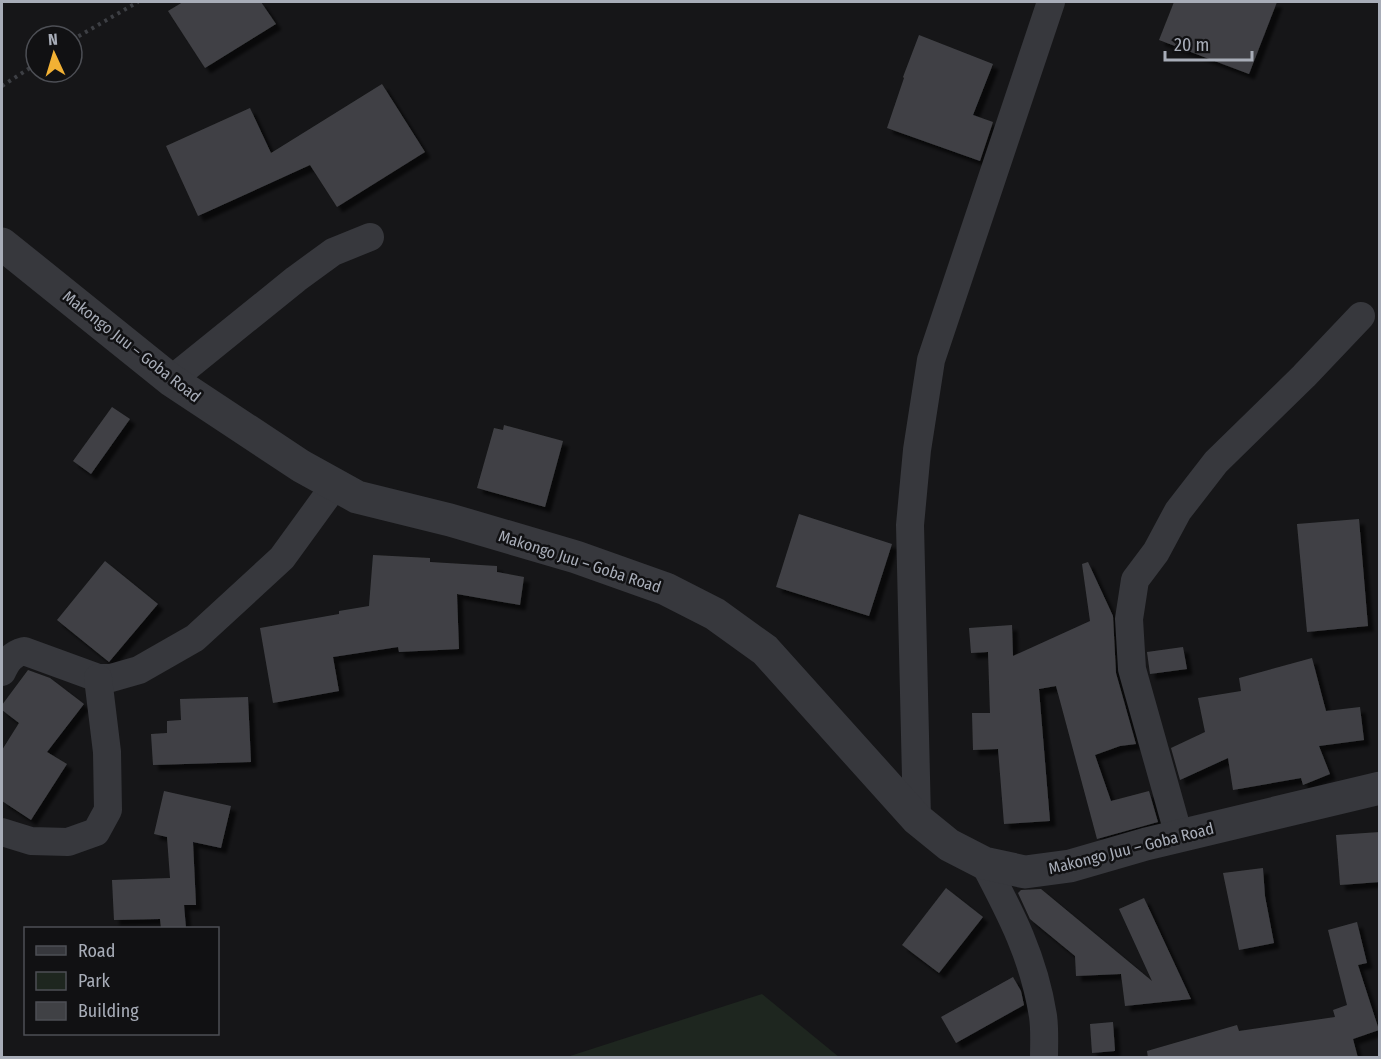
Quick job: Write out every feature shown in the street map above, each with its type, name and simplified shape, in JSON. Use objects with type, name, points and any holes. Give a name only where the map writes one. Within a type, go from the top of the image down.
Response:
[{"type":"street","points":[[917,819],[910,525],[917,450],[932,360],[1051,2]]},
{"type":"street","points":[[171,380],[333,252],[370,237]]},
{"type":"street","name":"Makongo Juu – Goba Road","points":[[2,244],[171,380],[301,466],[357,497],[450,519],[576,556],[666,589],[714,614],[765,650],[917,819],[950,845],[984,862],[1025,872],[1070,866],[1179,836],[1380,788]]},
{"type":"street","points":[[1179,836],[1132,669],[1129,619],[1135,580],[1156,552],[1178,512],[1216,462],[1304,376],[1361,316]]},
{"type":"street","points":[[2,672],[6,662],[15,654],[24,651],[98,678],[111,678],[139,670],[195,638],[282,558],[335,485]]},
{"type":"street","points":[[2,832],[31,841],[68,842],[96,832],[108,810],[107,752],[98,678]]},
{"type":"street","points":[[984,862],[1017,925],[1033,969],[1043,1017],[1044,1058]]},
{"type":"path","points":[[84,33],[138,2]]},
{"type":"path","points":[[2,86],[24,72]]},
{"type":"green space","points":[[762,994],[839,1057],[567,1057]]},
{"type":"building","points":[[183,2],[261,2],[276,24],[205,68],[168,11]]},
{"type":"building","points":[[1174,2],[1277,2],[1249,74],[1159,40]]},
{"type":"building","points":[[919,35],[993,64],[973,115],[993,122],[980,161],[887,128]]},
{"type":"building","points":[[382,84],[425,152],[337,207],[310,165],[198,216],[166,146],[250,108],[271,153]]},
{"type":"building","points":[[112,407],[130,419],[91,474],[73,461]]},
{"type":"building","points":[[504,425],[563,441],[545,507],[477,488],[494,428],[503,430]]},
{"type":"building","points":[[799,514],[892,544],[869,616],[776,587]]},
{"type":"building","points":[[1359,519],[1368,626],[1307,632],[1297,524]]},
{"type":"building","points":[[373,555],[430,558],[430,562],[497,566],[497,572],[524,577],[520,605],[457,594],[459,649],[399,652],[398,647],[333,657],[339,691],[273,703],[260,628],[339,614],[339,611],[369,606]]},
{"type":"building","points":[[105,561],[158,604],[109,662],[57,620]]},
{"type":"building","points":[[1088,562],[1113,616],[1116,673],[1136,744],[1120,746],[1095,755],[1111,801],[1149,791],[1158,822],[1097,839],[1056,686],[1039,689],[1050,821],[1004,824],[998,749],[973,750],[972,713],[990,713],[988,652],[971,653],[969,628],[1012,625],[1013,656],[1090,621],[1082,564]]},
{"type":"building","points":[[1183,647],[1187,669],[1150,674],[1147,652]]},
{"type":"building","points":[[1312,658],[1326,711],[1360,707],[1364,740],[1319,746],[1330,774],[1303,785],[1301,778],[1233,790],[1228,758],[1180,780],[1171,748],[1205,732],[1198,698],[1241,691],[1239,678]]},
{"type":"building","points":[[28,670],[50,678],[84,704],[47,752],[67,764],[31,820],[2,801],[2,750],[19,723],[2,710],[2,705]]},
{"type":"building","points":[[248,697],[251,762],[153,765],[151,734],[167,733],[167,721],[181,720],[180,699]]},
{"type":"building","points":[[164,791],[231,806],[221,848],[193,842],[196,905],[184,905],[186,927],[161,927],[160,919],[114,920],[112,880],[170,878],[167,837],[154,834]]},
{"type":"building","points":[[1380,832],[1380,882],[1340,885],[1336,835]]},
{"type":"building","points":[[1263,868],[1265,896],[1274,943],[1239,950],[1223,873]]},
{"type":"building","points":[[946,888],[983,917],[939,973],[902,945]]},
{"type":"building","points":[[1041,889],[1152,981],[1119,909],[1144,898],[1191,999],[1125,1006],[1121,974],[1076,976],[1075,956],[1030,919],[1018,893],[1021,890]]},
{"type":"building","points":[[1357,922],[1367,963],[1358,965],[1379,1030],[1353,1039],[1358,1058],[1148,1058],[1147,1051],[1237,1025],[1239,1031],[1335,1017],[1333,1010],[1347,1005],[1328,930]]},
{"type":"building","points":[[1013,977],[1021,991],[1024,1005],[956,1043],[941,1017]]},
{"type":"building","points":[[1113,1022],[1115,1051],[1092,1053],[1090,1024]]}]
